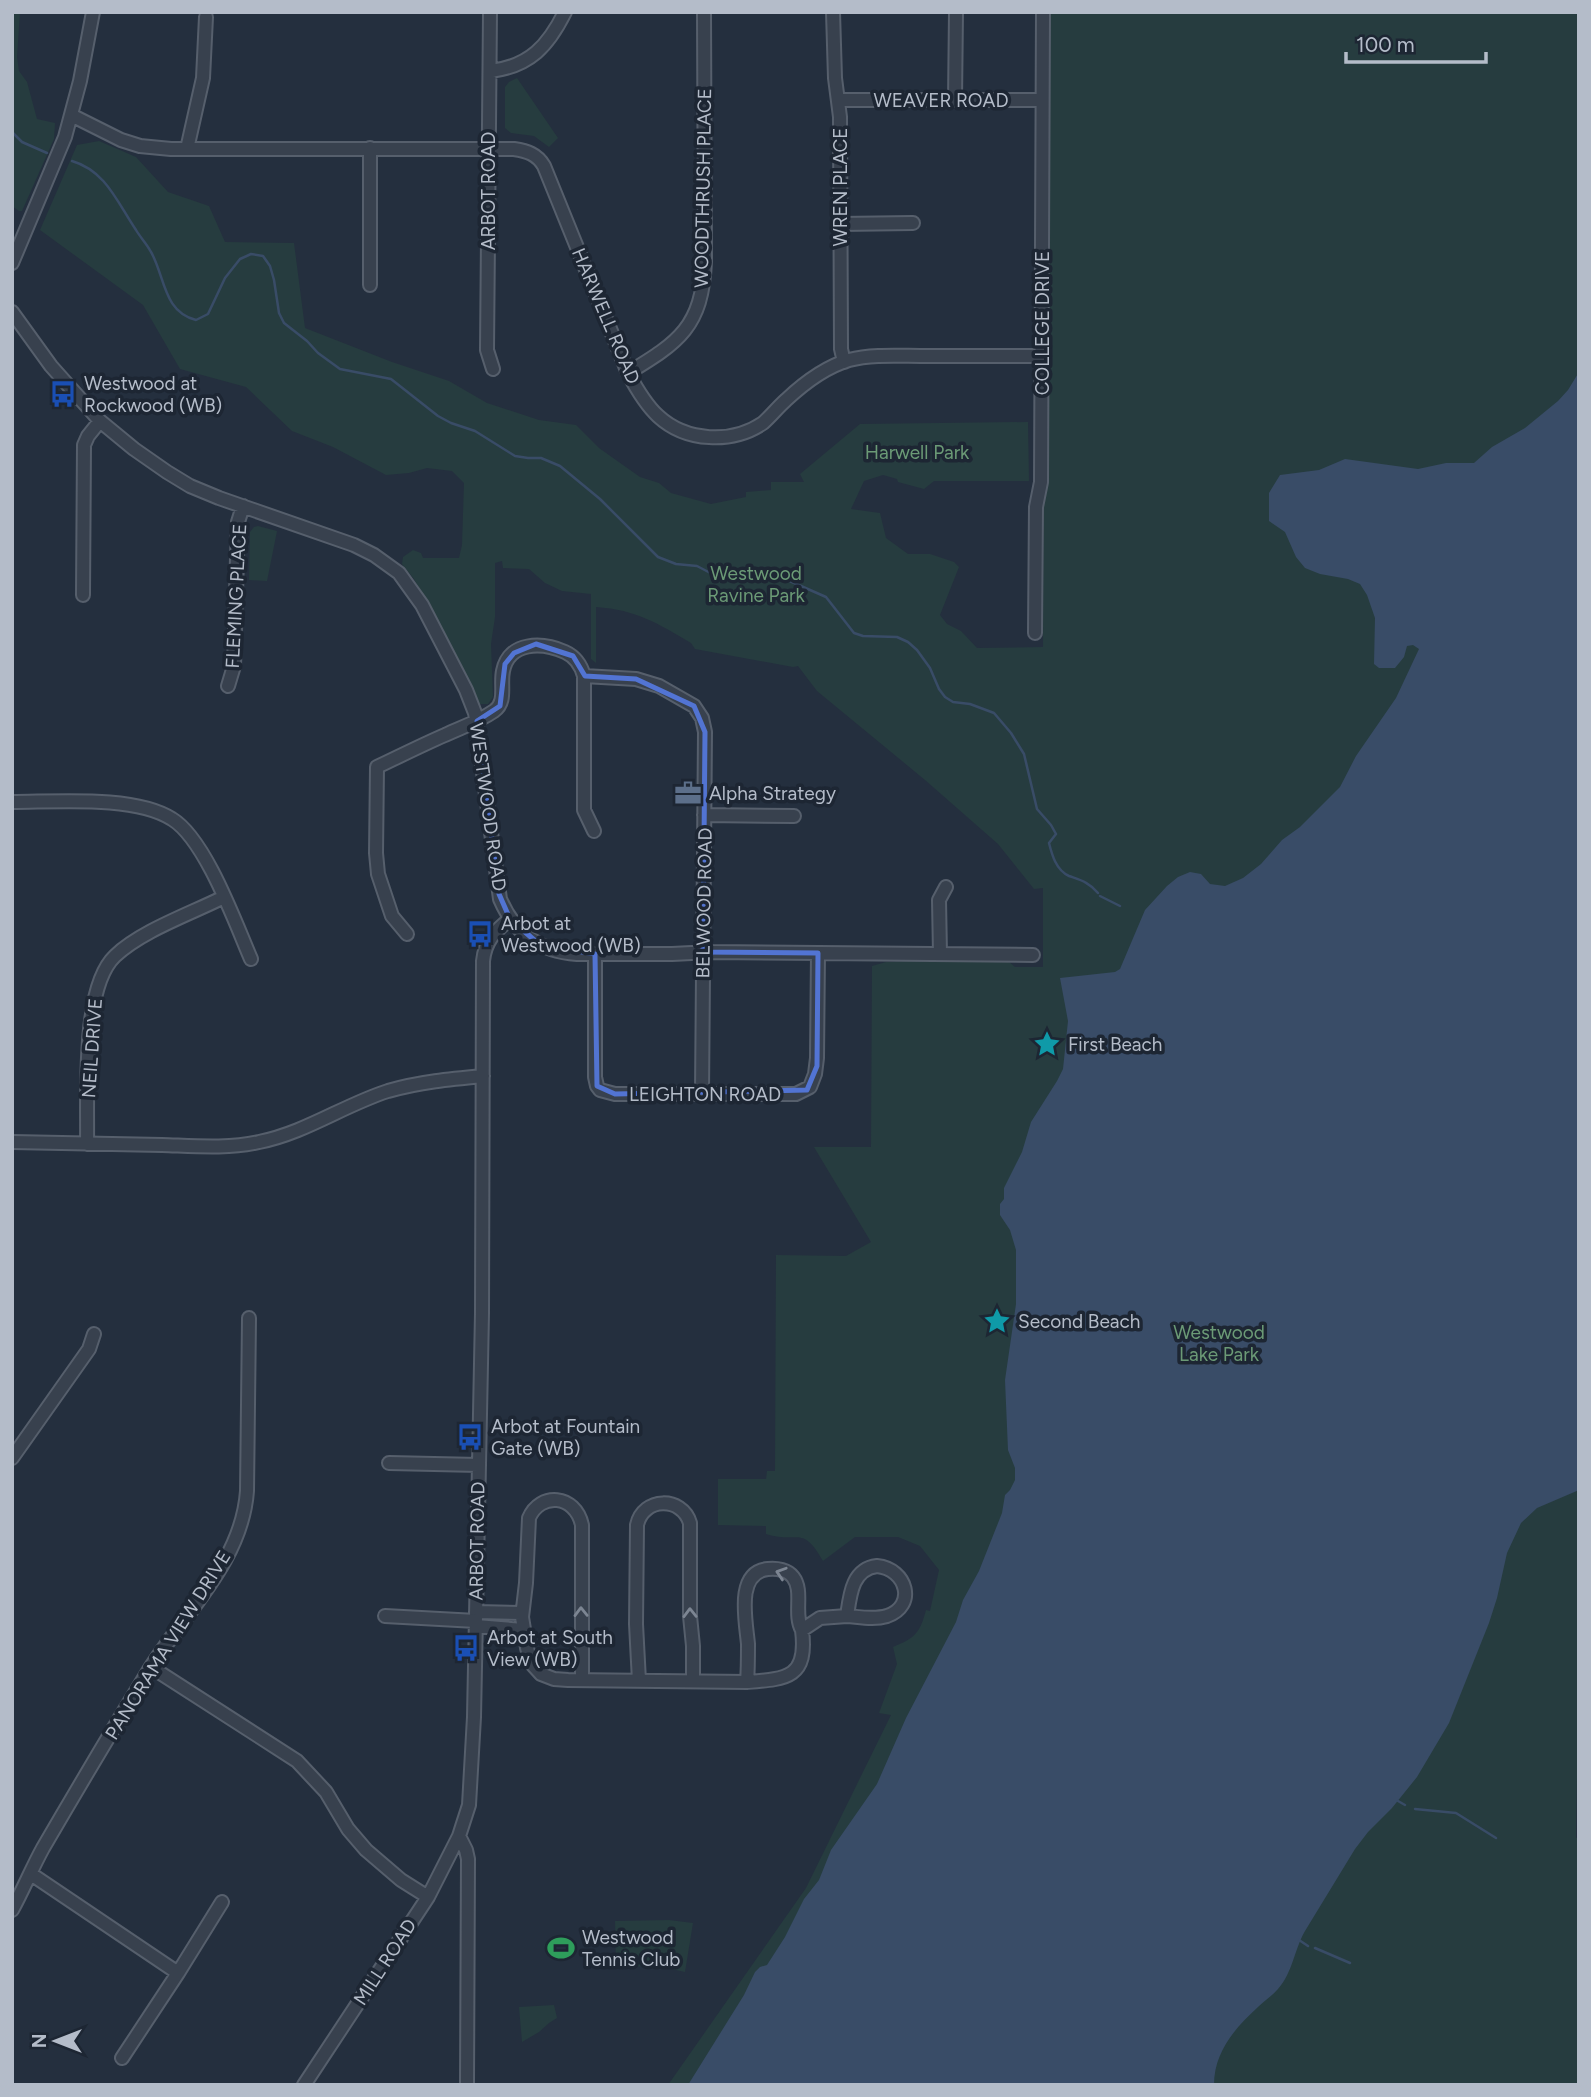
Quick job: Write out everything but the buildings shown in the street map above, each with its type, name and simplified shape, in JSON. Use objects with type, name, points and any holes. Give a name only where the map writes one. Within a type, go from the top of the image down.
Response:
[{"type":"street","points":[[12,263],[65,136],[80,81],[93,12]]},
{"type":"street","name":"ARBOT ROAD","points":[[490,12],[487,350],[493,369]]},
{"type":"street","points":[[491,71],[505,69],[533,57],[553,35],[565,12]]},
{"type":"street","name":"WOODTHRUSH PLACE","points":[[628,373],[653,359],[676,340],[695,312],[702,290],[705,262],[704,12]]},
{"type":"street","name":"WREN PLACE","points":[[833,12],[835,78],[839,100],[841,349],[844,362]]},
{"type":"street","points":[[955,100],[956,12]]},
{"type":"street","name":"COLLEGE DRIVE","points":[[1035,633],[1035,507],[1041,482],[1043,12]]},
{"type":"street","points":[[187,149],[202,78],[206,16]]},
{"type":"street","name":"WEAVER ROAD","points":[[839,100],[1042,100]]},
{"type":"street","name":"HARWELL ROAD","points":[[71,115],[135,145],[187,149],[489,149],[527,151],[534,154],[541,161],[628,373],[643,398],[660,418],[690,434],[720,438],[735,436],[757,426],[809,381],[844,362],[866,357],[1041,356]]},
{"type":"street","points":[[369,285],[370,148]]},
{"type":"street","points":[[840,224],[912,223]]},
{"type":"street","points":[[12,240],[28,225]]},
{"type":"street","name":"WESTWOOD ROAD","points":[[12,312],[66,383],[100,421],[134,449],[198,490],[354,545],[374,555],[398,573],[422,605],[466,690],[477,721],[500,899],[510,919],[523,934],[540,945],[564,953],[595,954],[1033,955]]},
{"type":"street","points":[[12,331],[27,333]]},
{"type":"street","points":[[83,595],[84,445],[100,421]]},
{"type":"street","name":"FLEMING PLACE","points":[[228,686],[234,666],[238,522],[243,506]]},
{"type":"street","points":[[407,934],[392,916],[378,874],[377,767],[477,721],[499,707],[505,664],[523,647],[536,645],[564,652],[579,663],[584,676],[584,810],[594,831]]},
{"type":"street","name":"BELWOOD ROAD","points":[[584,676],[636,679],[659,686],[694,706],[702,718],[705,732],[702,1094]]},
{"type":"street","points":[[12,802],[108,802],[152,810],[172,818],[186,831],[206,860],[251,959]]},
{"type":"street","points":[[704,815],[794,816]]},
{"type":"street","points":[[940,954],[939,900],[946,887]]},
{"type":"street","name":"NEIL DRIVE","points":[[87,1144],[90,1019],[99,981],[107,965],[134,941],[223,897]]},
{"type":"street","name":"ARBOT ROAD","points":[[459,1836],[470,1798],[476,1620],[484,954],[491,936],[510,919]]},
{"type":"street","name":"LEIGHTON ROAD","points":[[595,954],[594,1067],[600,1090],[610,1094],[796,1094],[810,1087],[815,1074],[818,953]]},
{"type":"street","points":[[12,1142],[228,1146],[256,1143],[299,1131],[389,1091],[440,1080],[483,1076]]},
{"type":"street","name":"PANORAMA VIEW DRIVE","points":[[12,1910],[42,1851],[151,1667],[215,1577],[244,1518],[247,1491],[249,1318]]},
{"type":"street","points":[[12,1458],[89,1349],[94,1334]]},
{"type":"street","points":[[389,1463],[479,1465]]},
{"type":"street","points":[[582,1680],[582,1525],[575,1508],[566,1502],[554,1501],[538,1505],[528,1518],[523,1630],[531,1663],[541,1674],[554,1679],[582,1680],[693,1682],[747,1682],[784,1678],[795,1671],[803,1650],[802,1630],[797,1617],[797,1587],[791,1574],[779,1569],[759,1570],[749,1581],[745,1623],[748,1646],[747,1682]]},
{"type":"street","points":[[639,1681],[636,1624],[637,1525],[643,1511],[653,1505],[663,1504],[678,1506],[684,1510],[690,1523],[693,1682]]},
{"type":"street","points":[[802,1630],[820,1618],[888,1616],[899,1608],[904,1598],[905,1588],[898,1575],[885,1567],[867,1568],[852,1586],[847,1616]]},
{"type":"street","points":[[476,1620],[522,1613]]},
{"type":"street","points":[[385,1616],[476,1620],[523,1630]]},
{"type":"street","points":[[151,1667],[297,1760],[326,1792],[348,1829],[366,1850],[401,1880],[428,1897]]},
{"type":"street","points":[[459,1836],[468,1859],[467,2085]]},
{"type":"street","name":"MILL ROAD","points":[[304,2085],[428,1897],[459,1836]]},
{"type":"street","points":[[31,1874],[178,1973]]},
{"type":"street","points":[[122,2058],[222,1902]]},
{"type":"highlighted area","points":[[536,644],[573,656],[585,676],[636,679],[694,706],[705,732],[703,952],[818,953],[817,1066],[807,1090],[615,1094],[597,1086],[595,954],[540,945],[510,919],[499,894],[477,721],[500,706],[505,664],[514,653]]},
{"type":"green space","points":[[12,12],[20,12],[17,57],[19,71],[27,82],[37,119],[55,123],[54,139],[22,211],[12,206]]},
{"type":"green space","name":"Westwood Lake Park","points":[[1045,12],[1579,12],[1579,1660],[1576,1838],[1579,1836],[1579,2085],[668,2085],[806,1888],[891,1715],[879,1713],[897,1664],[893,1647],[916,1634],[926,1610],[930,1611],[939,1570],[920,1546],[898,1537],[855,1537],[823,1561],[810,1543],[799,1537],[766,1534],[766,1526],[718,1525],[718,1479],[766,1479],[767,1471],[775,1471],[776,1255],[846,1256],[871,1242],[814,1147],[871,1147],[872,966],[905,961],[1008,961],[1015,967],[1043,967],[1043,888],[1034,889],[998,844],[817,691],[798,666],[695,649],[691,643],[646,619],[623,611],[596,607],[596,663],[591,659],[591,594],[562,591],[545,583],[529,569],[503,568],[502,561],[495,563],[495,617],[491,644],[493,697],[488,704],[479,704],[414,579],[402,564],[403,557],[413,550],[421,553],[423,558],[459,558],[462,545],[464,483],[452,471],[427,468],[386,475],[333,447],[292,431],[246,387],[180,369],[143,305],[40,230],[77,145],[99,141],[136,157],[168,192],[209,206],[225,242],[294,243],[305,328],[449,381],[487,403],[539,420],[576,425],[599,448],[640,477],[659,483],[671,493],[711,504],[746,497],[746,492],[771,490],[771,482],[804,482],[800,474],[860,424],[1028,422],[1029,481],[934,481],[924,489],[883,475],[864,481],[851,509],[880,513],[886,538],[908,554],[930,554],[954,562],[959,567],[940,615],[977,648],[1043,647]]},
{"type":"green space","points":[[517,78],[558,138],[549,147],[534,136],[511,133],[505,128],[505,87]]},
{"type":"green space","points":[[258,526],[277,531],[267,581],[249,580],[250,532]]},
{"type":"green space","points":[[669,1920],[693,1923],[685,1972],[658,1966],[616,1967],[615,1921]]},
{"type":"green space","points":[[554,2005],[557,2018],[522,2042],[519,2007]]},
{"type":"water","points":[[1579,372],[1579,1490],[1537,1508],[1521,1523],[1507,1553],[1489,1623],[1449,1723],[1417,1777],[1355,1849],[1305,1931],[1283,1982],[1276,1992],[1241,2023],[1227,2042],[1218,2062],[1214,2085],[688,2085],[744,1995],[755,1972],[767,1965],[785,1937],[804,1899],[819,1880],[831,1850],[877,1784],[906,1718],[956,1622],[963,1600],[979,1571],[1002,1513],[1005,1495],[1015,1480],[1015,1468],[1008,1450],[1005,1380],[1016,1304],[1016,1250],[1010,1230],[1000,1215],[1000,1204],[1004,1199],[1004,1188],[1022,1152],[1031,1122],[1063,1069],[1068,1021],[1060,978],[1115,972],[1120,969],[1145,910],[1178,877],[1190,872],[1201,874],[1210,884],[1225,886],[1243,878],[1261,864],[1282,840],[1300,827],[1340,787],[1356,756],[1396,698],[1419,649],[1413,645],[1407,646],[1404,657],[1395,668],[1379,668],[1374,664],[1375,618],[1367,595],[1360,584],[1305,568],[1296,557],[1285,532],[1269,521],[1269,493],[1280,475],[1319,470],[1345,459],[1418,469],[1446,463],[1474,463],[1492,447],[1525,428],[1558,401]]},
{"type":"waterway","points":[[12,132],[22,142],[47,153]]},
{"type":"waterway","points":[[72,161],[94,172],[110,189],[156,261],[171,301],[185,316],[196,320],[208,314],[225,278],[240,259],[251,254],[263,256],[270,266],[279,313],[284,323],[340,369],[391,379],[438,416],[475,431],[515,456],[541,458],[560,466],[600,499],[658,557],[676,564],[697,566],[718,577],[734,581],[776,575],[826,597],[854,633],[863,636],[897,637],[908,642],[930,668],[945,697],[953,702],[970,704],[994,713],[1011,733],[1024,754],[1037,809],[1056,834],[1049,843],[1055,862],[1069,876],[1088,884],[1098,893]]},
{"type":"waterway","points":[[1100,896],[1120,906]]},
{"type":"waterway","points":[[1398,1801],[1405,1805]]},
{"type":"waterway","points":[[1415,1809],[1456,1813],[1496,1838]]},
{"type":"waterway","points":[[1299,1940],[1308,1946]]},
{"type":"waterway","points":[[1315,1948],[1350,1963]]},
{"type":"place","name":"Westwood at Rockwood (WB)","points":[[63,394]]},
{"type":"place","name":"Alpha Strategy","points":[[688,793]]},
{"type":"place","name":"Arbot at Westwood (WB)","points":[[480,934]]},
{"type":"place","name":"First Beach","points":[[1047,1044]]},
{"type":"place","name":"Second Beach","points":[[997,1321]]},
{"type":"place","name":"Arbot at Fountain Gate (WB)","points":[[470,1437]]},
{"type":"place","name":"Arbot at South View (WB)","points":[[466,1648]]},
{"type":"place","name":"Westwood Tennis Club","points":[[561,1948]]},
{"type":"park label","name":"Harwell Park","points":[[917,452]]},
{"type":"park label","name":"Westwood Ravine Park","points":[[756,584]]}]
